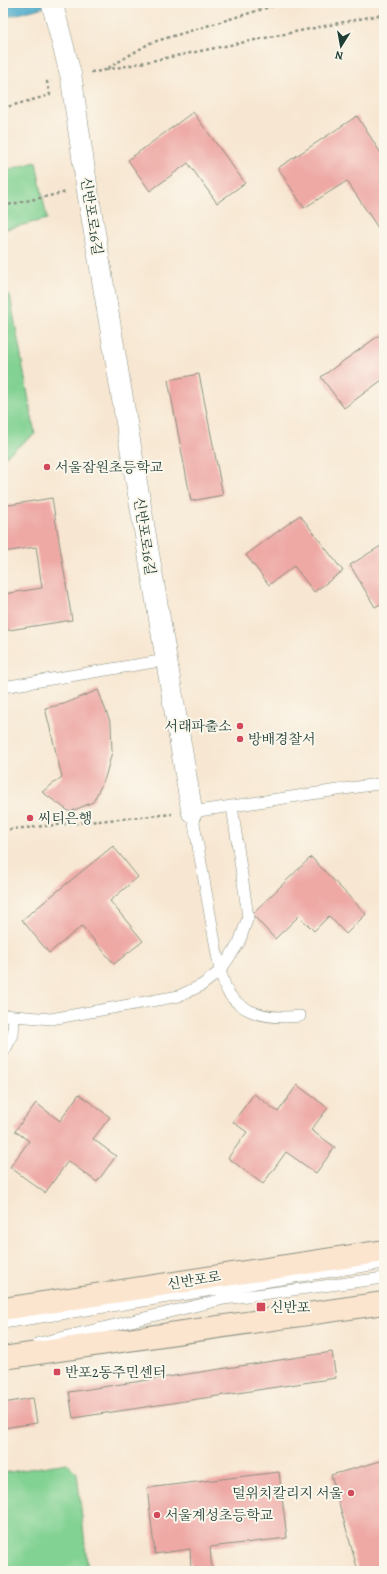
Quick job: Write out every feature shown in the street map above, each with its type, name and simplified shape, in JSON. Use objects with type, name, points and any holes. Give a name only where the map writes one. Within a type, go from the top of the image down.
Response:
[{"type":"main road","name":"신반포로","points":[[3,1309],[384,1251]]},
{"type":"main road","points":[[3,1358],[384,1303]]},
{"type":"street","name":"신반포로16길","points":[[52,3],[70,72],[87,188],[192,812]]},
{"type":"lane","points":[[3,687],[166,660]]},
{"type":"lane","points":[[300,1016],[276,1019],[250,1012],[229,994],[220,971],[192,812],[384,783]]},
{"type":"lane","points":[[3,1053],[13,1035],[8,1015],[51,1019],[179,996],[202,986],[220,971],[239,943],[248,917],[232,806]]},
{"type":"lane","points":[[3,1323],[384,1263]]},
{"type":"lane","points":[[3,1351],[224,1299],[384,1278]]},
{"type":"path","points":[[103,70],[150,42],[283,3]]},
{"type":"path","points":[[3,108],[50,95],[47,82],[70,72],[103,70],[384,14]]},
{"type":"path","points":[[3,206],[87,188]]},
{"type":"path","points":[[3,830],[192,812]]},
{"type":"green space","points":[[36,162],[47,219],[3,230],[3,171]]},
{"type":"green space","points":[[3,293],[10,295],[35,434],[3,458]]},
{"type":"green space","points":[[67,1463],[77,1473],[88,1571],[3,1571],[3,1473]]},
{"type":"water","points":[[3,3],[59,3],[3,18]]},
{"type":"building","points":[[193,112],[245,183],[217,203],[188,163],[150,191],[128,160]]},
{"type":"building","points":[[357,116],[384,158],[384,228],[380,231],[347,181],[304,208],[278,168]]},
{"type":"building","points":[[384,332],[384,383],[382,380],[344,408],[321,377]]},
{"type":"building","points":[[199,374],[223,495],[191,501],[168,380]]},
{"type":"building","points":[[52,498],[72,620],[3,631],[3,594],[42,588],[36,547],[3,552],[3,506]]},
{"type":"building","points":[[300,515],[343,571],[314,592],[294,566],[269,585],[246,555]]},
{"type":"building","points":[[384,544],[384,602],[375,607],[350,565]]},
{"type":"building","points":[[98,690],[111,724],[112,752],[105,778],[93,802],[70,812],[42,792],[62,777],[45,708],[64,704]]},
{"type":"building","points":[[113,846],[138,877],[110,901],[143,941],[114,964],[82,926],[49,953],[22,920]]},
{"type":"building","points":[[311,857],[366,914],[346,934],[329,916],[314,931],[299,916],[275,939],[252,914]]},
{"type":"building","points":[[297,1085],[328,1108],[311,1130],[335,1147],[316,1173],[286,1152],[263,1184],[228,1158],[247,1132],[233,1122],[254,1094],[278,1112]]},
{"type":"building","points":[[79,1094],[110,1117],[93,1139],[116,1156],[97,1182],[68,1161],[45,1193],[10,1167],[29,1141],[15,1131],[36,1103],[60,1121]]},
{"type":"building","points":[[332,1352],[336,1378],[73,1418],[69,1392]]},
{"type":"building","points":[[33,1398],[37,1423],[3,1428],[3,1403]]},
{"type":"building","points":[[384,1460],[384,1571],[358,1571],[331,1475]]},
{"type":"building","points":[[279,1472],[287,1538],[210,1547],[212,1571],[191,1571],[190,1549],[155,1554],[147,1488]]},
{"type":"place","name":"서울잠원초등학교","points":[[47,467]]},
{"type":"place","name":"서래파출소","points":[[240,726]]},
{"type":"place","name":"방배경찰서","points":[[240,739]]},
{"type":"place","name":"씨티은행","points":[[30,818]]},
{"type":"place","name":"신반포","points":[[261,1307]]},
{"type":"place","name":"반포2동주민센터","points":[[57,1372]]},
{"type":"place","name":"덜위치칼리지 서울","points":[[351,1493]]},
{"type":"place","name":"서울계성초등학교","points":[[157,1515]]}]
